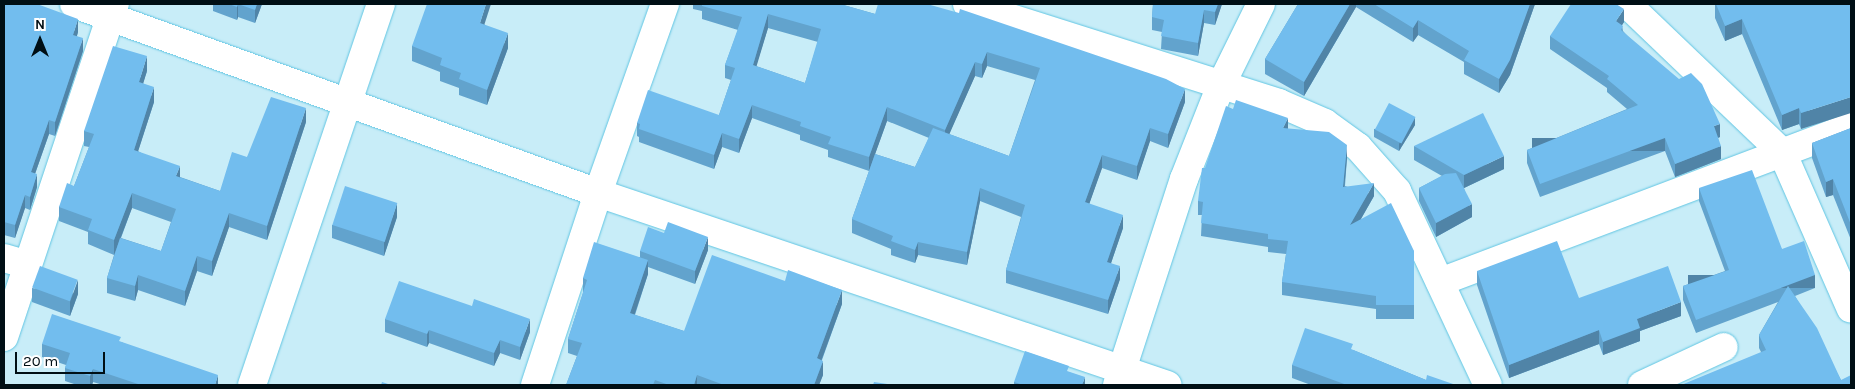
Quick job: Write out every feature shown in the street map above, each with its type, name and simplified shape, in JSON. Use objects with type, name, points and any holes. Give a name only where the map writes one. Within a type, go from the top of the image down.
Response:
[{"type":"street","points":[[74,4],[113,10],[347,104],[1119,377],[1168,385]]},
{"type":"street","points":[[252,385],[381,4]]},
{"type":"street","points":[[535,385],[598,192],[665,4]]},
{"type":"street","points":[[967,4],[1279,103],[1325,123],[1358,147],[1397,190],[1488,385]]},
{"type":"street","points":[[1119,377],[1184,179],[1220,84],[1261,4]]},
{"type":"street","points":[[1627,4],[1782,152],[1851,309]]},
{"type":"street","points":[[4,337],[16,261],[113,10]]},
{"type":"street","points":[[1440,282],[1851,127]]},
{"type":"street","points":[[1642,385],[1724,347]]},
{"type":"building","points":[[4,4],[37,4],[78,19],[73,35],[83,38],[55,122],[49,120],[31,172],[37,174],[30,197],[25,195],[15,225],[4,222]]},
{"type":"building","points":[[238,4],[257,4],[255,10]]},
{"type":"building","points":[[427,4],[486,4],[480,23],[508,33],[487,90],[459,79],[461,73],[440,65],[442,58],[412,46]]},
{"type":"building","points":[[702,4],[840,4],[875,14],[878,4],[927,4],[959,13],[960,9],[1166,79],[1185,89],[1168,134],[1150,128],[1137,166],[1102,155],[1085,202],[1123,215],[1107,262],[1120,266],[1108,300],[1006,270],[1025,205],[980,188],[967,252],[918,242],[915,250],[891,241],[893,236],[852,219],[875,154],[915,167],[933,128],[1009,156],[1040,68],[987,52],[982,64],[975,62],[945,130],[887,107],[869,157],[828,144],[831,137],[800,126],[801,122],[752,105],[739,139],[722,133],[714,155],[639,129],[640,124],[637,123],[648,90],[719,115],[735,68],[725,65],[742,17],[702,6]],"holes":[[[768,14],[821,29],[805,83],[753,65]]]},
{"type":"building","points":[[1153,4],[1218,4],[1215,12],[1204,10],[1198,43],[1161,36],[1164,20],[1152,17]]},
{"type":"building","points":[[1298,4],[1350,4],[1304,82],[1265,59]]},
{"type":"building","points":[[1374,4],[1530,4],[1510,60],[1499,79],[1464,60],[1469,51],[1418,20],[1413,28]]},
{"type":"building","points":[[1571,4],[1616,4],[1624,9],[1616,21],[1623,26],[1621,30],[1679,79],[1691,73],[1702,84],[1720,124],[1714,126],[1721,146],[1675,164],[1665,138],[1540,184],[1527,150],[1638,105],[1607,79],[1609,76],[1550,36]]},
{"type":"building","points":[[1716,4],[1851,4],[1851,97],[1801,113],[1799,108],[1782,115],[1742,19],[1725,26]]},
{"type":"building","points":[[113,46],[147,56],[139,82],[154,87],[134,150],[180,166],[176,176],[220,191],[232,152],[247,157],[271,97],[306,108],[267,226],[229,213],[212,261],[197,256],[185,291],[138,275],[135,286],[107,278],[120,238],[161,251],[176,209],[132,193],[114,240],[88,230],[92,219],[59,207],[67,183],[74,186],[94,134],[84,131]]},
{"type":"building","points":[[1236,100],[1288,118],[1283,128],[1329,132],[1347,145],[1343,187],[1374,183],[1350,225],[1391,203],[1414,251],[1414,305],[1376,305],[1376,296],[1282,282],[1288,241],[1268,239],[1268,234],[1201,223],[1203,202],[1198,201],[1202,168],[1205,168],[1226,106],[1233,109]]},
{"type":"building","points":[[1389,103],[1415,117],[1401,144],[1375,129]]},
{"type":"building","points":[[1483,113],[1504,156],[1464,175],[1414,146]]},
{"type":"building","points":[[1851,128],[1851,225],[1833,179],[1826,182],[1812,143]]},
{"type":"building","points":[[1752,170],[1782,249],[1804,241],[1815,275],[1696,320],[1683,286],[1729,270],[1699,188]]},
{"type":"building","points":[[1456,173],[1472,204],[1436,223],[1419,188],[1445,174]]},
{"type":"building","points":[[345,186],[397,203],[385,242],[332,225]]},
{"type":"building","points":[[668,222],[708,237],[695,271],[640,251],[648,227],[664,233]]},
{"type":"building","points":[[1557,241],[1579,298],[1668,266],[1681,302],[1637,319],[1640,328],[1603,342],[1599,330],[1509,365],[1477,271]]},
{"type":"building","points":[[594,242],[648,260],[630,313],[684,331],[712,255],[785,281],[788,270],[842,290],[817,358],[823,361],[814,385],[724,385],[697,375],[694,385],[669,385],[655,380],[653,385],[566,385],[582,343],[568,339],[587,280],[583,278]]},
{"type":"building","points":[[40,266],[78,280],[70,301],[32,288]]},
{"type":"building","points":[[399,281],[472,306],[474,299],[530,319],[520,347],[500,340],[494,353],[429,330],[427,334],[385,319]]},
{"type":"building","points":[[1788,286],[1817,328],[1841,380],[1851,375],[1851,385],[1681,385],[1766,350],[1759,335]]},
{"type":"building","points":[[52,314],[121,337],[119,341],[218,375],[215,385],[141,385],[93,369],[90,376],[65,368],[70,353],[42,344]]},
{"type":"building","points":[[1305,328],[1353,344],[1351,349],[1426,380],[1427,375],[1456,385],[1347,385],[1292,365]]},
{"type":"building","points":[[1025,351],[1069,366],[1067,371],[1085,377],[1082,385],[1023,385],[1014,382]]},
{"type":"building","points":[[874,382],[894,385],[873,385]]}]
